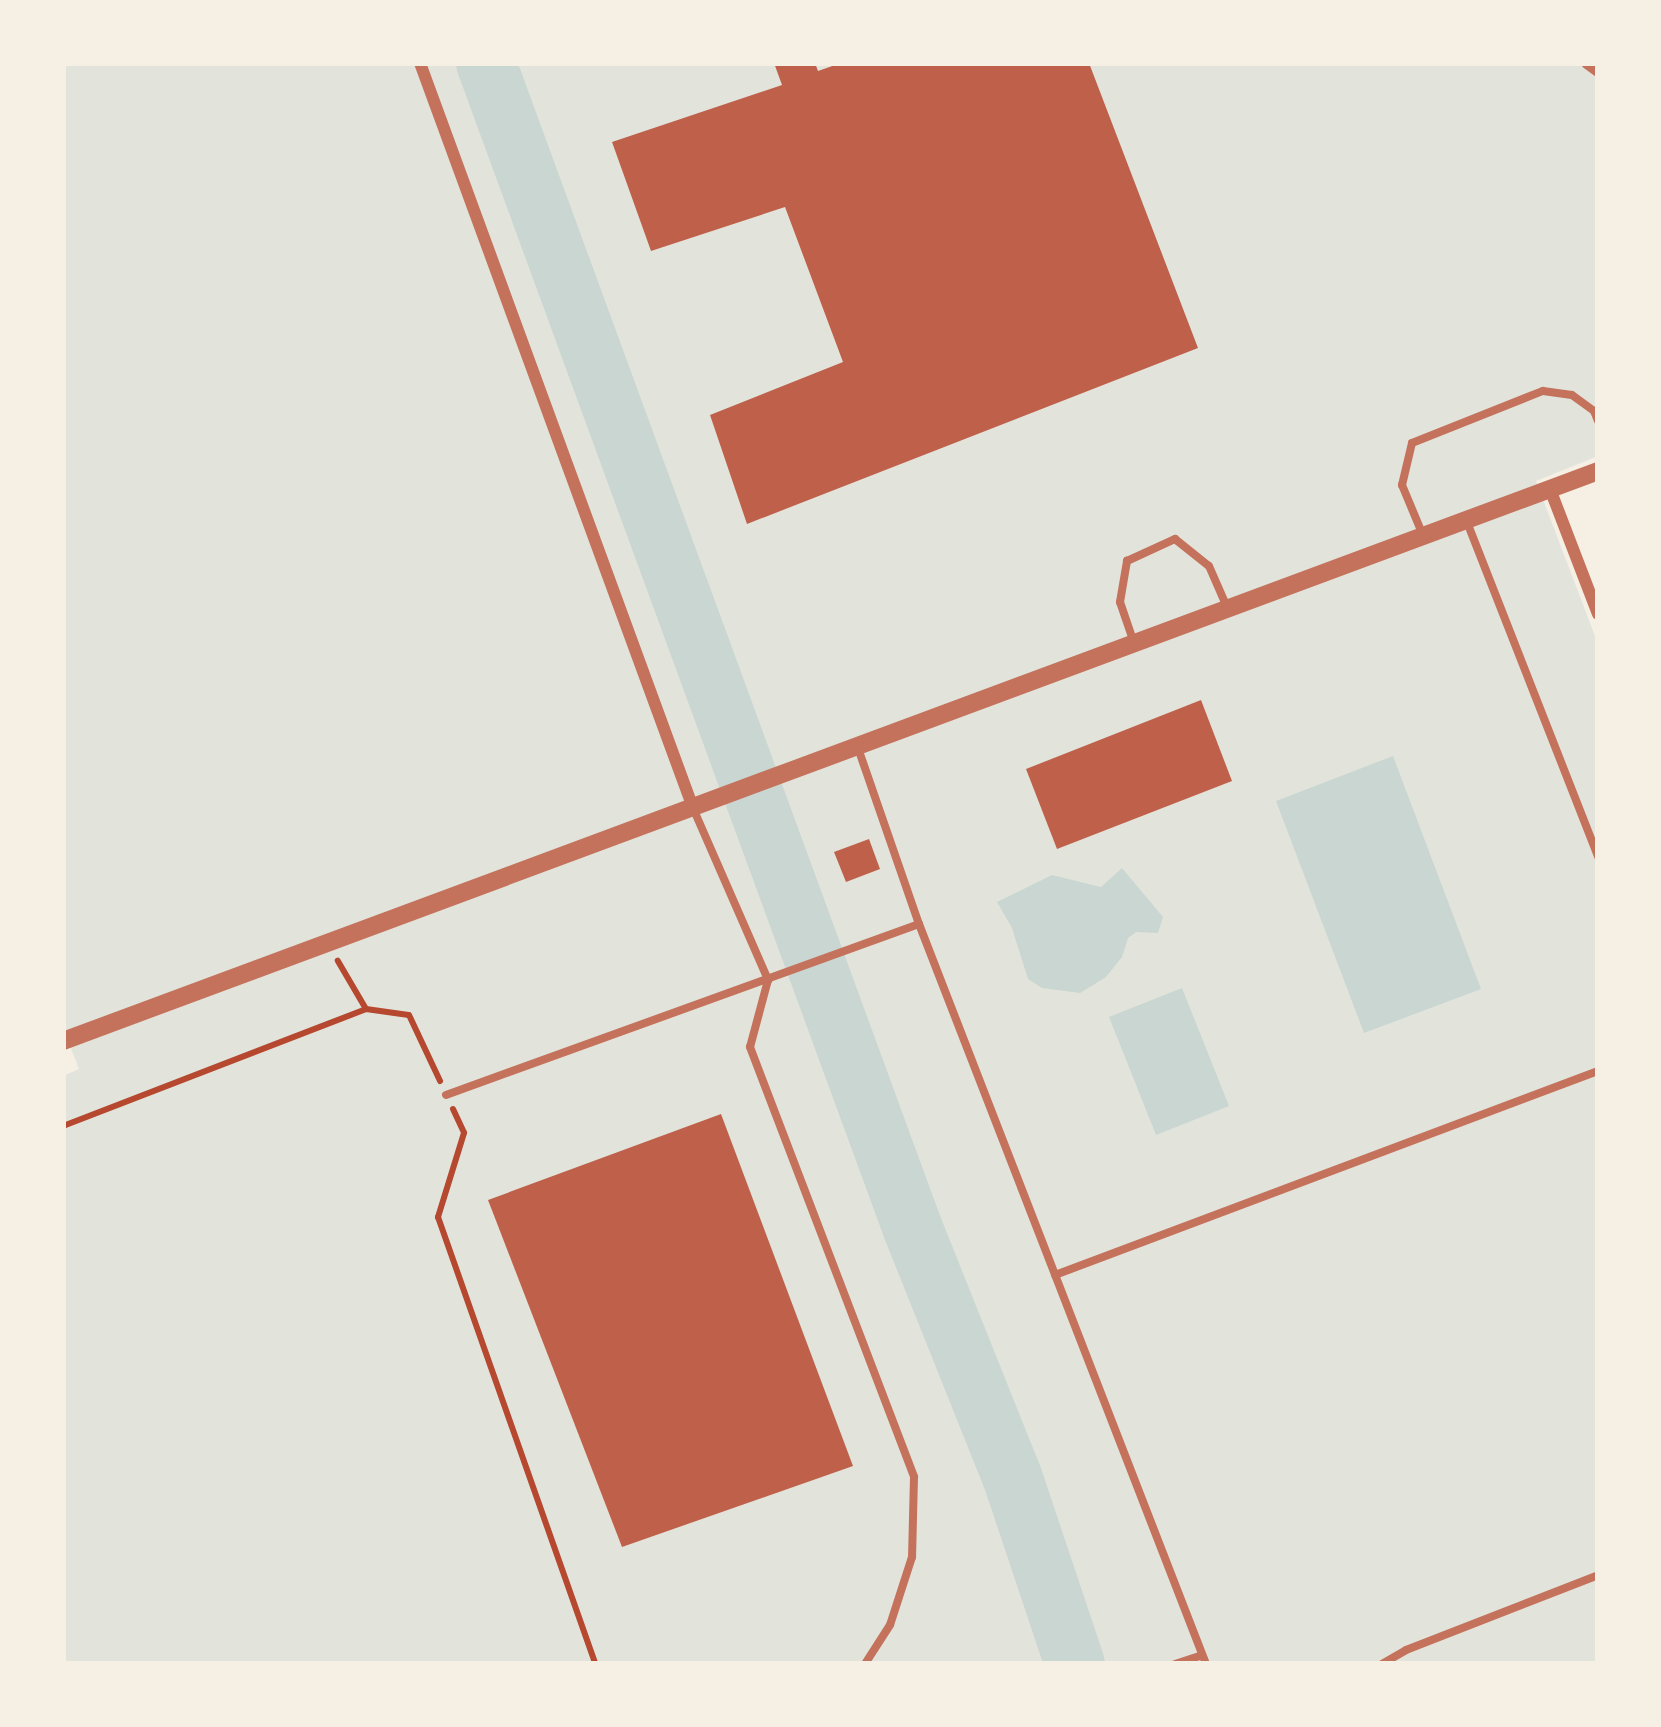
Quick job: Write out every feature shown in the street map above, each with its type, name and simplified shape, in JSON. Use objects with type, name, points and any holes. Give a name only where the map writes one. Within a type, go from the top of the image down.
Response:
[{"type":"street","points":[[420,63],[693,808]]},
{"type":"street","points":[[1587,63],[1598,71]]},
{"type":"street","points":[[63,1041],[1226,605],[1598,471]]},
{"type":"street","points":[[1550,489],[1598,614]]},
{"type":"lane","points":[[1423,534],[1402,485],[1412,443],[1543,391],[1571,395],[1594,411],[1598,422]]},
{"type":"lane","points":[[1467,520],[1598,857]]},
{"type":"lane","points":[[1133,641],[1120,602],[1127,561],[1175,539],[1209,566],[1226,605]]},
{"type":"lane","points":[[857,746],[919,924],[1204,1660],[1174,1664]]},
{"type":"lane","points":[[693,808],[768,980],[750,1047],[914,1477],[912,1557],[890,1625],[865,1664]]},
{"type":"lane","points":[[446,1095],[919,924]]},
{"type":"lane","points":[[1055,1275],[1598,1071]]},
{"type":"lane","points":[[1382,1664],[1463,1626],[1598,1575]]},
{"type":"path","points":[[327,942],[366,1009]]},
{"type":"path","points":[[63,1126],[366,1009],[409,1016],[464,1133],[438,1217],[595,1664]]},
{"type":"shaded area","points":[[63,63],[1579,63],[1598,76],[1598,456],[1536,481],[1598,644],[1598,1664],[63,1664],[63,1076],[79,1069],[63,1028]]},
{"type":"shaded area","points":[[1393,756],[1481,989],[1364,1033],[1276,801]]},
{"type":"shaded area","points":[[1122,868],[1163,917],[1158,933],[1136,932],[1128,938],[1122,957],[1106,977],[1080,993],[1042,988],[1028,979],[1012,928],[997,902],[1052,875],[1101,887]]},
{"type":"shaded area","points":[[1182,988],[1229,1106],[1156,1135],[1109,1017]]},
{"type":"building","points":[[774,63],[815,63],[818,71],[841,63],[1089,63],[1198,348],[747,524],[710,415],[843,362],[785,207],[651,251],[612,142],[782,85]]},
{"type":"building","points":[[1201,700],[1232,781],[1057,849],[1026,769]]},
{"type":"building","points":[[869,839],[880,869],[846,882],[834,852]]},
{"type":"building","points":[[721,1114],[853,1466],[622,1547],[488,1200]]},
{"type":"waterway","points":[[486,63],[913,1229],[1012,1476],[1075,1664]]}]
